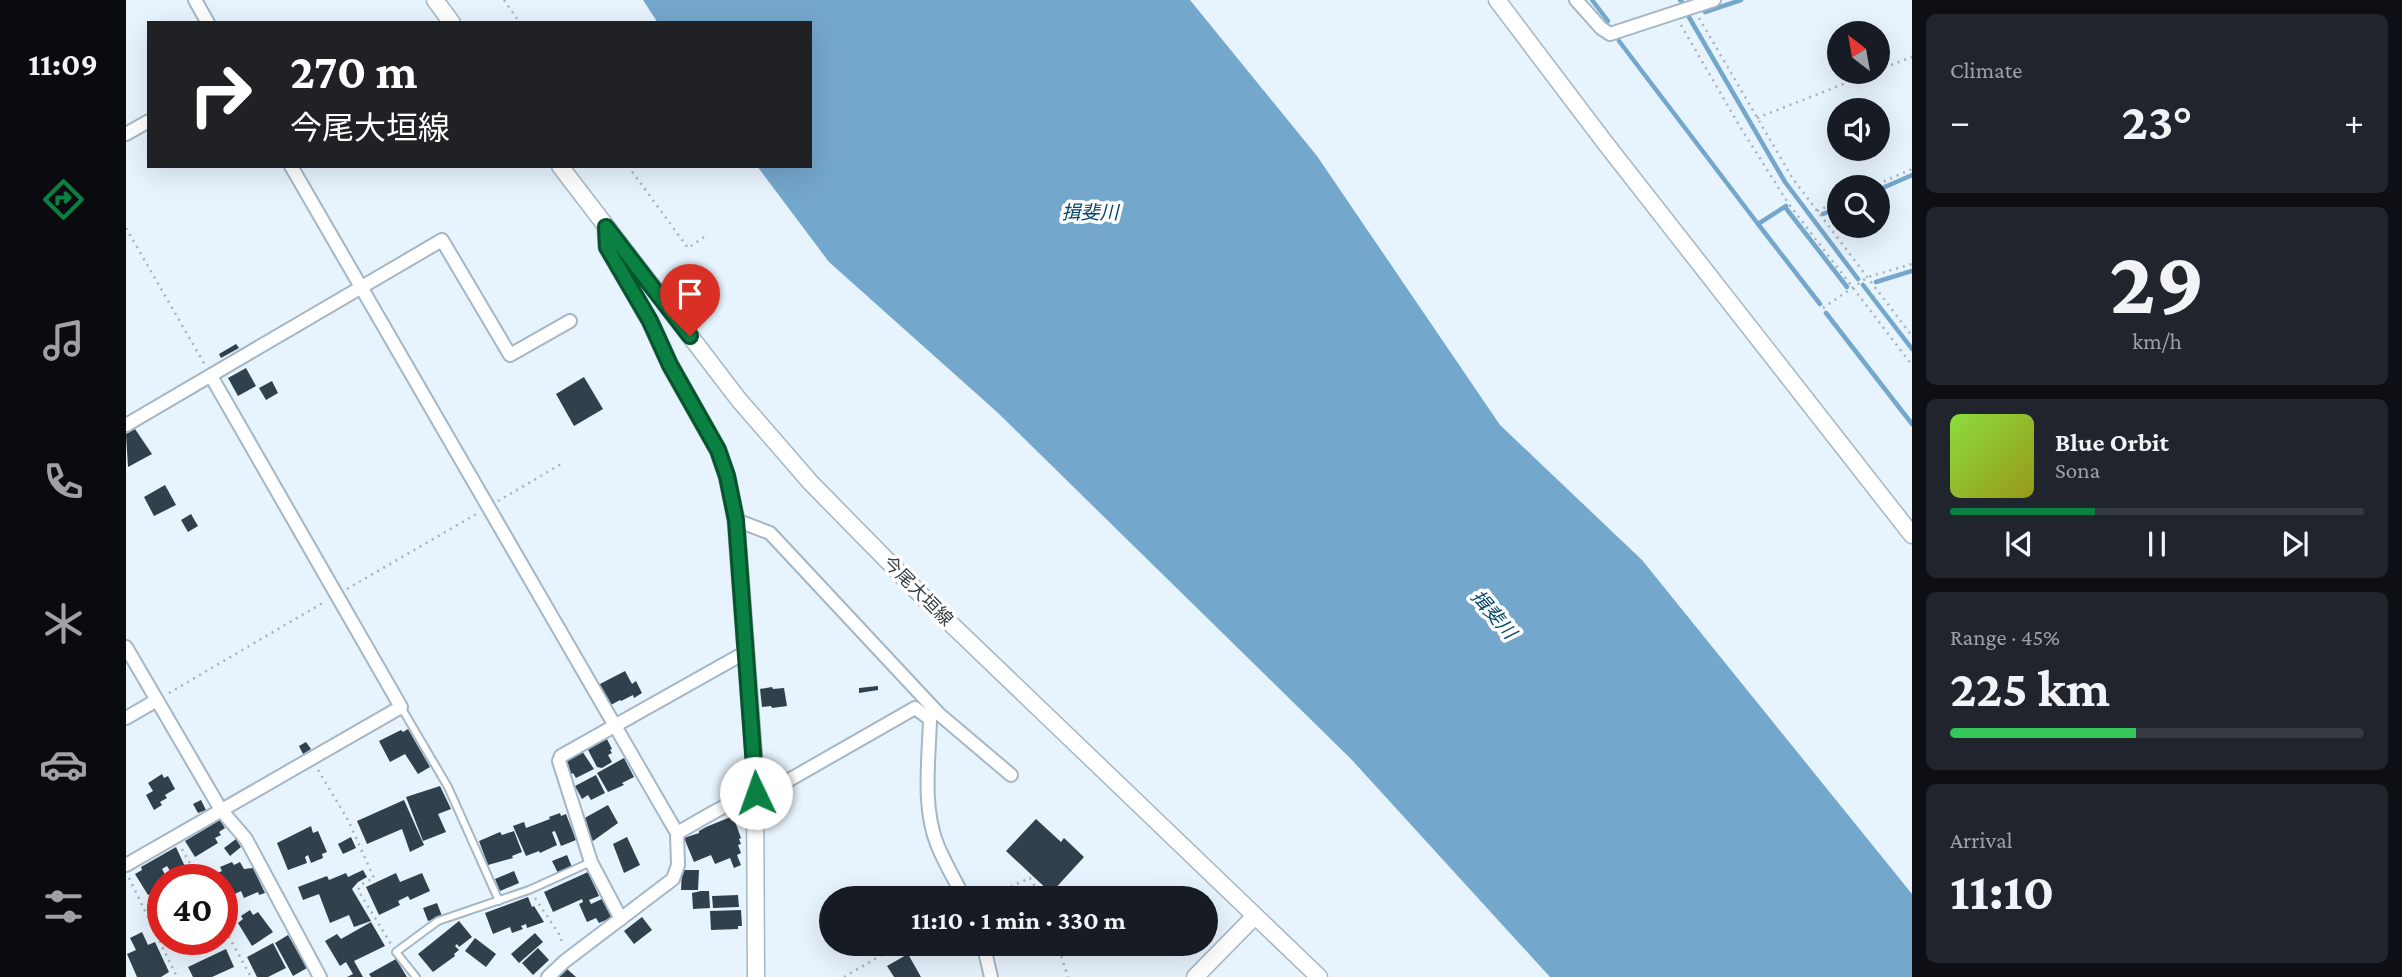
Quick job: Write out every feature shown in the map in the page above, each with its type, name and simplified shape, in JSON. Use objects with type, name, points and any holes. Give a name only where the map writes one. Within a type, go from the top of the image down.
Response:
[{"type":"street","points":[[195,0],[207,21]]},
{"type":"street","points":[[435,0],[451,21]]},
{"type":"street","points":[[1497,0],[1912,536]]},
{"type":"street","points":[[1576,0],[1601,28],[1610,34],[1714,0]]},
{"type":"street","points":[[1670,0],[1675,13]]},
{"type":"street","points":[[126,134],[147,122]]},
{"type":"street","points":[[291,168],[677,834],[678,865],[673,879],[565,961],[548,977]]},
{"type":"street","name":"今尾大垣線","points":[[562,168],[739,400],[811,483],[926,600],[1319,977]]},
{"type":"street","points":[[606,227],[607,247],[650,321],[670,365],[718,450],[727,476],[736,520],[756,793],[757,977]]},
{"type":"street","points":[[126,425],[442,240],[510,355],[570,321]]},
{"type":"street","points":[[126,865],[401,707],[211,376]]},
{"type":"street","points":[[736,520],[770,533],[939,714],[1011,775]]},
{"type":"street","points":[[126,647],[221,810],[246,839],[320,977]]},
{"type":"street","points":[[621,919],[591,862],[559,761],[562,756],[613,726],[746,652]]},
{"type":"street","points":[[126,718],[157,700]]},
{"type":"street","points":[[677,834],[740,800],[756,793],[768,792],[915,708],[930,719],[928,787],[931,820],[936,844],[958,886]]},
{"type":"street","points":[[1195,977],[1255,916]]},
{"type":"street","points":[[986,956],[990,977]]},
{"type":"lane","points":[[401,707],[448,787],[499,901]]},
{"type":"lane","points":[[416,977],[396,952],[438,921],[529,890],[591,862]]},
{"type":"path","points":[[504,0],[519,21]]},
{"type":"path","points":[[1692,7],[1793,179],[1912,336]]},
{"type":"path","points":[[1675,13],[1739,125],[1788,203],[1912,365]]},
{"type":"path","points":[[1890,66],[1912,57]]},
{"type":"path","points":[[1757,118],[1843,84]]},
{"type":"path","points":[[629,168],[688,248],[707,235]]},
{"type":"path","points":[[1890,179],[1912,169]]},
{"type":"path","points":[[1816,211],[1827,206]]},
{"type":"path","points":[[126,228],[211,376]]},
{"type":"path","points":[[1823,308],[1868,277],[1912,264]]},
{"type":"path","points":[[157,700],[563,463]]},
{"type":"path","points":[[311,759],[348,820],[374,878],[362,884],[358,890],[396,952]]},
{"type":"path","points":[[175,837],[190,864]]},
{"type":"path","points":[[126,872],[177,977]]},
{"type":"path","points":[[1012,886],[1030,878],[1035,886]]},
{"type":"path","points":[[529,890],[561,937],[565,961]]},
{"type":"path","points":[[238,953],[251,977]]},
{"type":"path","points":[[845,977],[880,956]]},
{"type":"path","points":[[1061,956],[1068,977]]},
{"type":"water","name":"揖斐川","points":[[643,0],[1190,0],[1317,156],[1500,425],[1642,560],[1912,894],[1912,977],[1550,977],[1351,759],[997,412],[829,262],[758,168],[812,168],[812,21],[657,21]]},
{"type":"building","points":[[236,344],[239,348],[221,358],[219,354]]},
{"type":"building","points":[[246,368],[256,386],[238,396],[228,378]]},
{"type":"building","points":[[584,377],[603,409],[574,426],[556,394]]},
{"type":"building","points":[[272,381],[278,393],[266,400],[259,388]]},
{"type":"building","points":[[135,429],[152,454],[128,467],[126,434]]},
{"type":"building","points":[[165,485],[176,505],[154,516],[144,497]]},
{"type":"building","points":[[191,514],[198,526],[188,532],[181,520]]},
{"type":"building","points":[[625,671],[632,684],[636,681],[642,693],[609,706],[598,685]]},
{"type":"building","points":[[878,686],[878,690],[859,693],[859,688]]},
{"type":"building","points":[[784,688],[787,706],[762,707],[760,689]]},
{"type":"building","points":[[408,729],[430,767],[418,774],[405,754],[390,762],[379,741]]},
{"type":"building","points":[[601,738],[603,741],[607,739],[612,749],[612,753],[608,755],[612,762],[602,768],[597,767],[586,746]]},
{"type":"building","points":[[306,742],[311,749],[303,754],[299,746]]},
{"type":"building","points":[[580,748],[594,769],[576,778],[573,773],[569,775],[564,766],[568,764],[564,757]]},
{"type":"building","points":[[624,758],[634,777],[608,792],[597,773]]},
{"type":"building","points":[[162,774],[164,778],[168,776],[175,789],[165,795],[167,798],[160,802],[162,805],[154,810],[146,795],[153,791],[148,783]]},
{"type":"building","points":[[596,775],[605,793],[591,800],[588,795],[582,799],[575,786]]},
{"type":"building","points":[[440,786],[451,809],[438,814],[446,832],[423,841],[406,797]]},
{"type":"building","points":[[201,800],[206,810],[198,813],[193,804]]},
{"type":"building","points":[[404,800],[424,845],[410,852],[402,829],[367,844],[357,821]]},
{"type":"building","points":[[608,805],[618,823],[593,841],[581,820]]},
{"type":"building","points":[[560,813],[561,816],[566,814],[576,840],[561,846],[555,831],[552,832],[557,845],[526,856],[513,826],[524,822],[526,828]]},
{"type":"building","points":[[733,816],[741,838],[741,844],[738,845],[741,853],[737,855],[741,865],[734,868],[730,858],[715,864],[711,855],[694,862],[684,838]]},
{"type":"building","points":[[1036,819],[1061,842],[1064,838],[1084,857],[1057,886],[1044,886],[1006,851]]},
{"type":"building","points":[[220,820],[225,828],[219,832],[221,835],[215,838],[218,843],[195,857],[185,841]]},
{"type":"building","points":[[311,826],[313,833],[318,831],[327,852],[322,854],[323,858],[311,863],[308,855],[305,857],[307,863],[288,870],[277,843]]},
{"type":"building","points":[[514,831],[522,852],[512,856],[513,858],[488,865],[479,841],[500,832],[502,835]]},
{"type":"building","points":[[351,837],[356,848],[343,854],[338,844]]},
{"type":"building","points":[[627,837],[640,865],[624,873],[613,844]]},
{"type":"building","points":[[236,839],[241,847],[230,856],[224,848]]},
{"type":"building","points":[[176,847],[184,864],[147,864],[147,893],[135,874],[142,870],[141,867]]},
{"type":"building","points":[[567,855],[572,867],[558,873],[552,861]]},
{"type":"building","points":[[240,862],[244,869],[253,868],[265,893],[259,895],[258,892],[244,898],[241,891],[238,892],[236,864]]},
{"type":"building","points":[[363,870],[367,877],[352,889],[371,921],[354,927],[349,915],[330,923],[319,894],[303,900],[298,887],[327,876],[329,880],[346,873],[348,877]]},
{"type":"building","points":[[682,870],[699,870],[698,890],[681,890]]},
{"type":"building","points":[[514,871],[519,883],[500,891],[495,879]]},
{"type":"building","points":[[588,872],[599,896],[589,900],[591,904],[604,898],[613,917],[599,923],[596,918],[587,922],[579,904],[583,902],[582,899],[553,912],[544,892]]},
{"type":"building","points":[[396,873],[400,882],[422,873],[430,891],[410,900],[408,896],[398,901],[400,905],[379,915],[366,887]]},
{"type":"building","points":[[709,891],[710,908],[693,909],[692,893]]},
{"type":"building","points":[[738,895],[739,907],[713,908],[712,896]]},
{"type":"building","points":[[528,897],[544,922],[527,928],[526,924],[521,926],[523,929],[512,933],[510,927],[493,934],[485,913]]},
{"type":"building","points":[[437,903],[442,916],[428,921],[423,908]]},
{"type":"building","points":[[250,910],[253,915],[258,912],[273,932],[252,946],[238,923],[243,919],[241,916]]},
{"type":"building","points":[[741,910],[742,926],[738,926],[738,929],[711,930],[710,911]]},
{"type":"building","points":[[642,917],[652,930],[634,944],[624,931]]},
{"type":"building","points":[[459,921],[472,937],[459,947],[457,944],[455,946],[459,950],[455,956],[433,972],[418,954]]},
{"type":"building","points":[[371,922],[385,946],[354,961],[363,977],[347,977],[353,974],[346,962],[340,966],[325,941],[337,934],[341,939]]},
{"type":"building","points":[[142,932],[147,943],[147,955],[161,955],[169,972],[161,977],[137,977],[127,954],[136,950],[130,938]]},
{"type":"building","points":[[535,933],[543,942],[519,963],[511,954]]},
{"type":"building","points":[[288,935],[307,968],[293,976],[275,943]]},
{"type":"building","points":[[475,938],[496,954],[486,967],[465,951]]},
{"type":"building","points":[[273,943],[286,968],[268,977],[257,977],[247,957]]},
{"type":"building","points":[[538,948],[549,960],[533,975],[522,963]]},
{"type":"building","points":[[213,955],[229,955],[234,967],[212,977],[193,977],[188,967]]},
{"type":"building","points":[[909,956],[921,977],[894,977],[887,966]]},
{"type":"building","points":[[396,959],[407,977],[371,977],[369,974]]},
{"type":"building","points":[[566,968],[576,977],[558,977]]},
{"type":"waterway","points":[[1592,0],[1608,21]]},
{"type":"waterway","points":[[1705,12],[1741,0]]},
{"type":"waterway","points":[[1686,12],[1785,182],[1858,279]]},
{"type":"waterway","points":[[1619,41],[1758,224],[1786,206]]},
{"type":"waterway","points":[[1890,185],[1912,175]]},
{"type":"waterway","points":[[1785,207],[1847,287]]},
{"type":"waterway","points":[[1823,214],[1827,212]]},
{"type":"waterway","points":[[1758,224],[1820,304]]},
{"type":"waterway","points":[[1876,282],[1912,271]]},
{"type":"waterway","points":[[1863,285],[1912,349]]},
{"type":"waterway","points":[[1826,313],[1912,424]]},
{"type":"route","points":[[690,336],[606,227],[607,247],[650,321],[670,365],[718,450],[727,476],[736,520],[756,793]]}]
